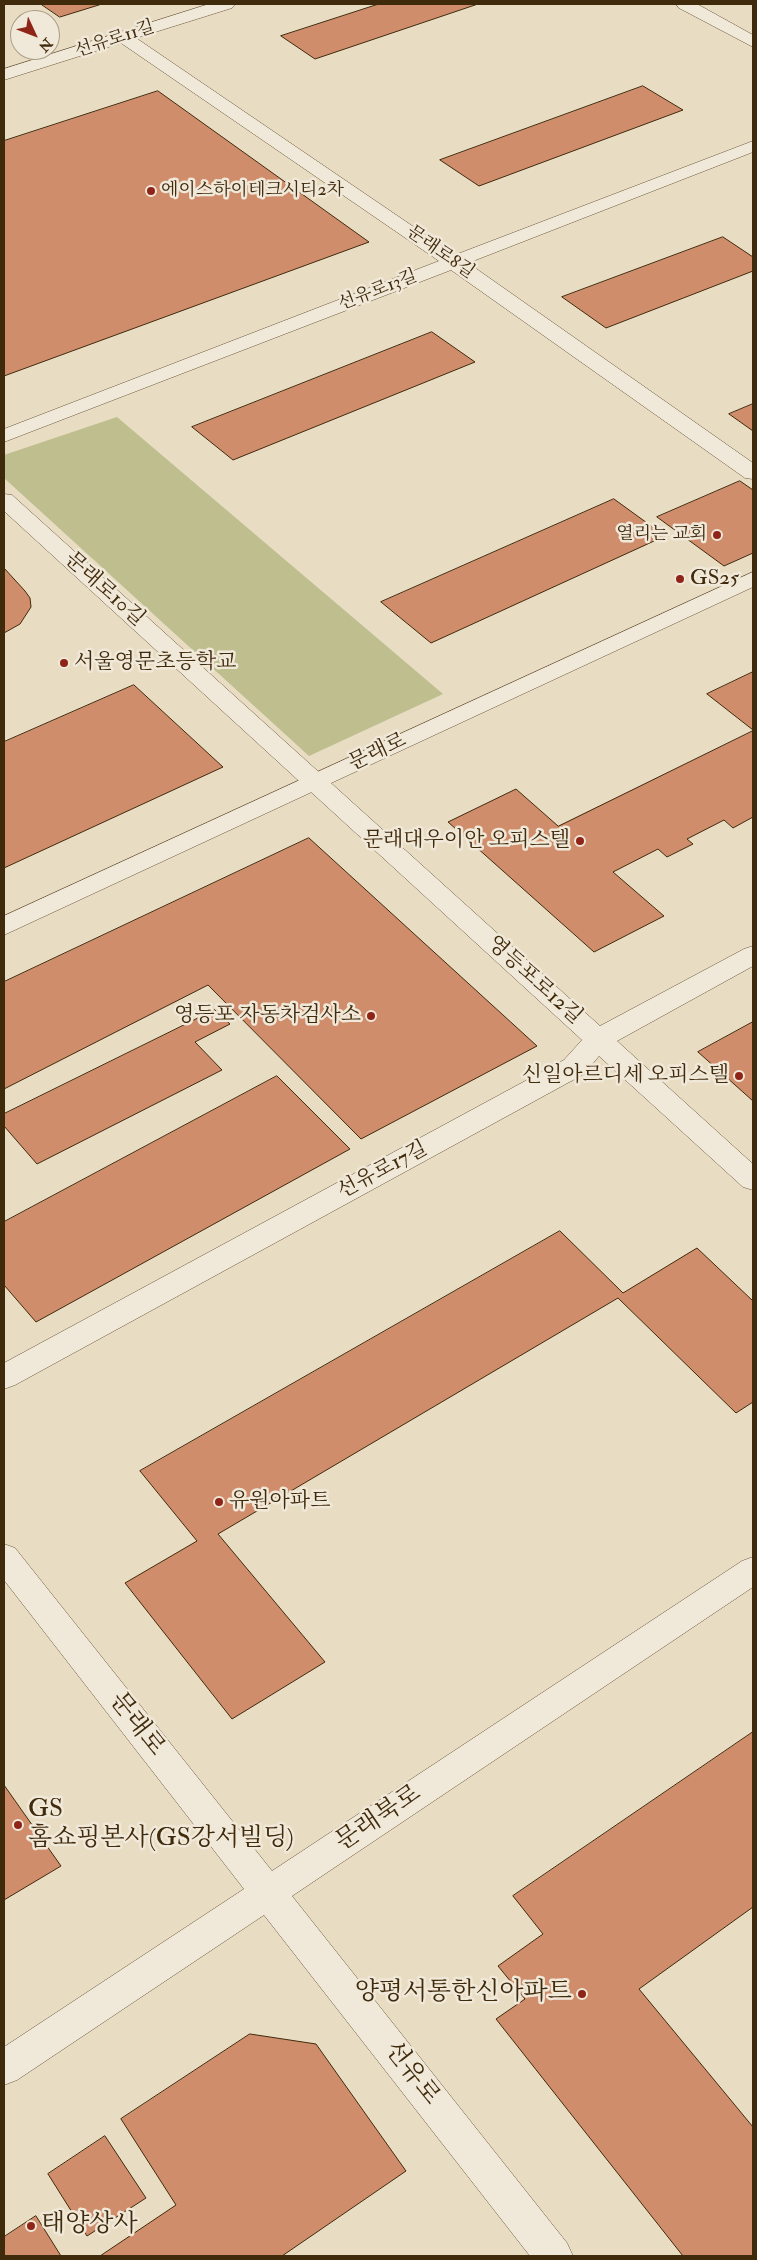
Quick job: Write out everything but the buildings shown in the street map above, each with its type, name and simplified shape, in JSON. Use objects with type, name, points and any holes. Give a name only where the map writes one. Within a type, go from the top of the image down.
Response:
[{"type":"street","name":"선유로11길","points":[[4,75],[226,4]]},
{"type":"street","points":[[685,4],[753,42]]},
{"type":"street","name":"문래로8길","points":[[123,37],[453,262],[753,473]]},
{"type":"street","name":"선유로13길","points":[[4,436],[753,146]]},
{"type":"street","name":"문래로10길","points":[[4,500],[315,782]]},
{"type":"street","name":"문래로","points":[[4,926],[753,579]]},
{"type":"street","name":"영등포로12길","points":[[315,782],[753,1180]]},
{"type":"street","name":"선유로17길","points":[[4,1377],[574,1067],[598,1039],[753,955]]},
{"type":"street","name":"문래로","points":[[4,1556],[268,1892]]},
{"type":"street","name":"문래북로","points":[[4,2068],[753,1570]]},
{"type":"street","name":"선유로","points":[[268,1892],[554,2256]]},
{"type":"green space","points":[[117,417],[443,694],[309,756],[4,478],[4,455]]},
{"type":"place","name":"에이스하이테크시티2차","points":[[151,191]]},
{"type":"place","name":"열리는 교회","points":[[717,535]]},
{"type":"place","name":"GS25","points":[[680,579]]},
{"type":"place","name":"서울영문초등학교","points":[[64,663]]},
{"type":"place","name":"문래대우이안 오피스텔","points":[[580,841]]},
{"type":"place","name":"영등포 자동차검사소","points":[[371,1016]]},
{"type":"place","name":"신일아르디세 오피스텔","points":[[739,1076]]},
{"type":"place","name":"유원아파트","points":[[219,1502]]},
{"type":"place","name":"GS 홈쇼핑본사(GS강서빌딩)","points":[[18,1825]]},
{"type":"place","name":"양평서통한신아파트","points":[[582,1994]]},
{"type":"place","name":"태양상사","points":[[31,2226]]}]
